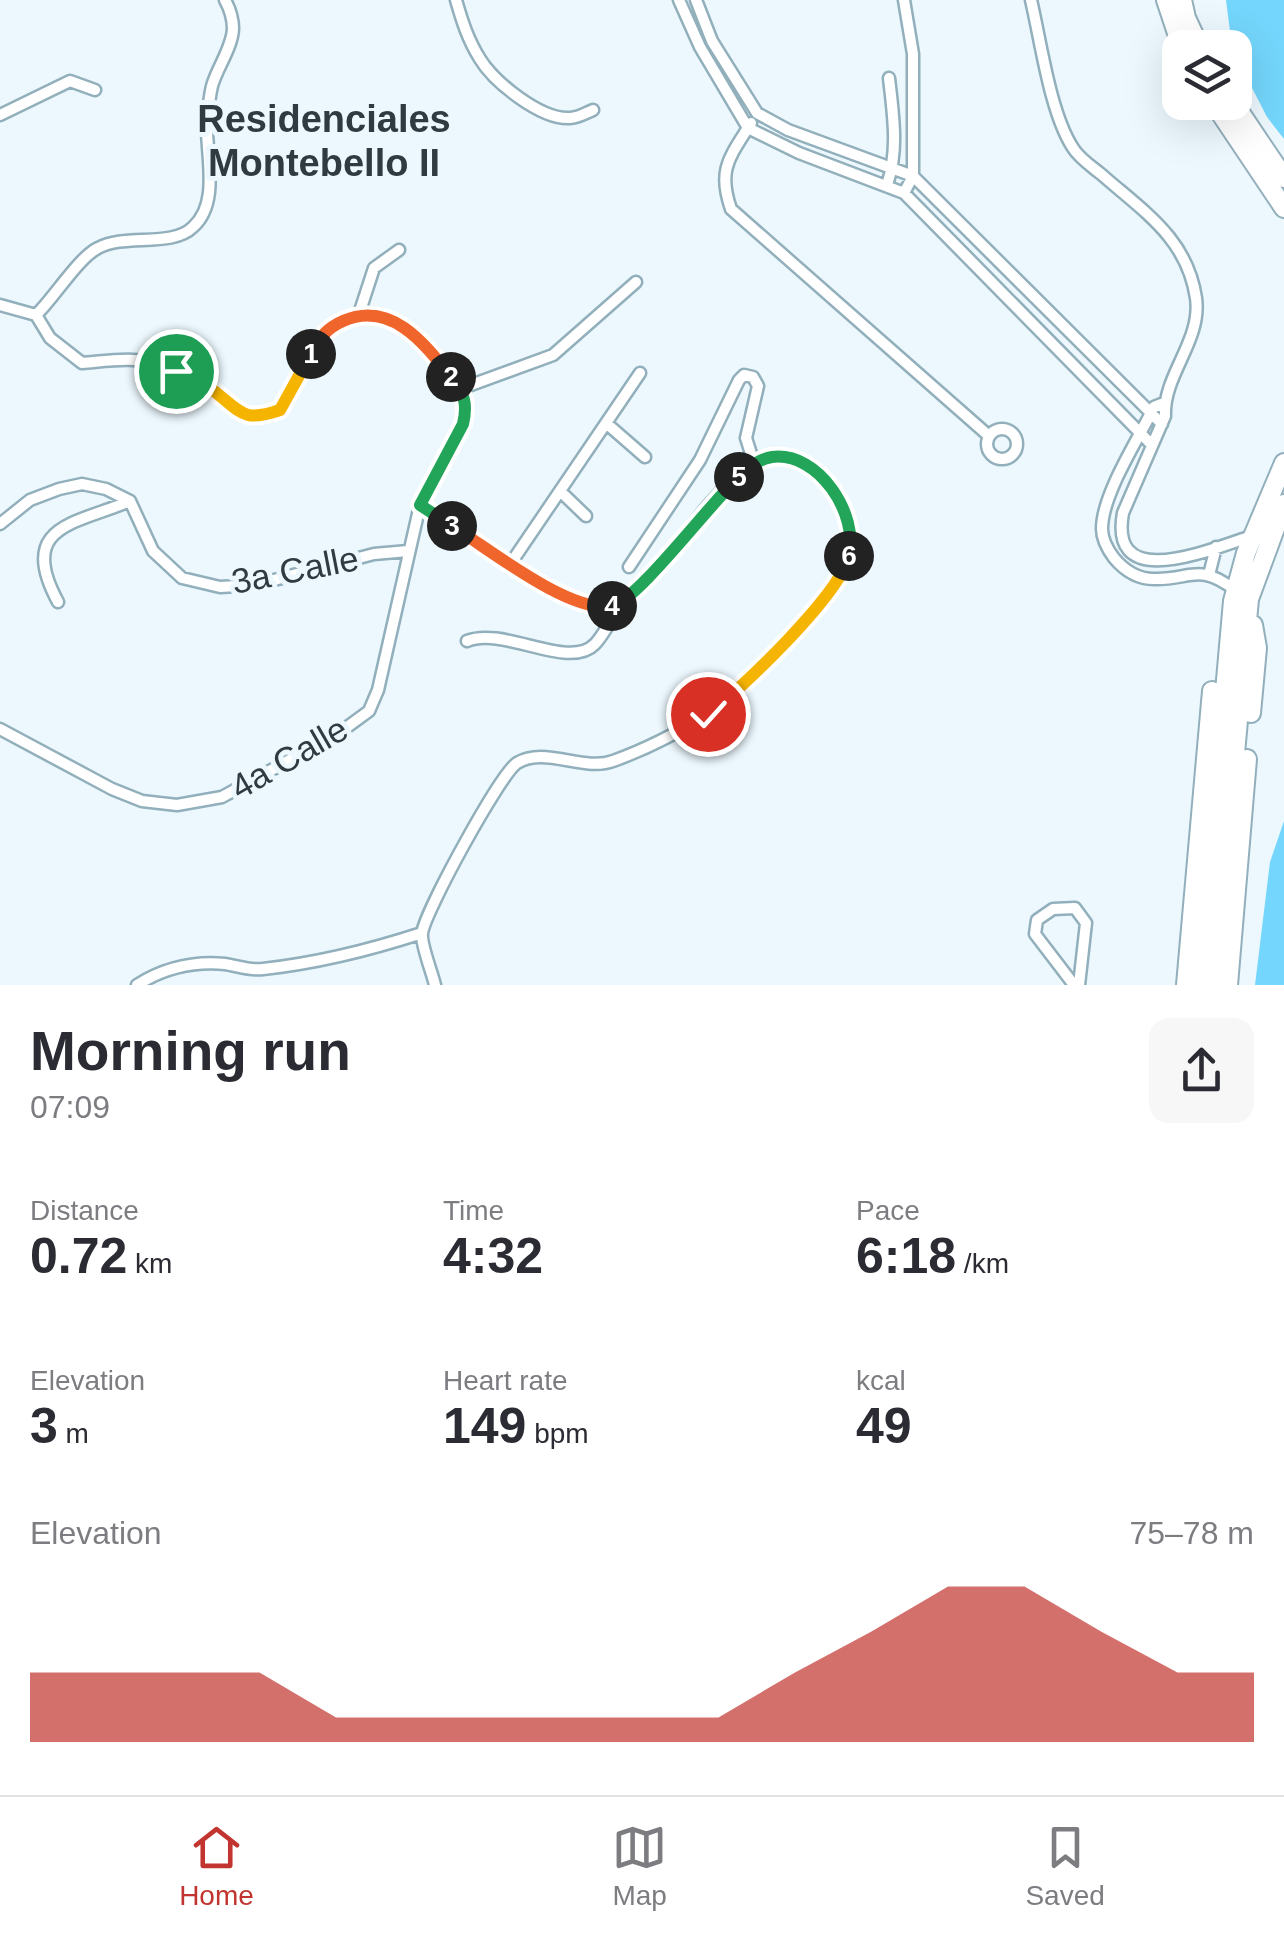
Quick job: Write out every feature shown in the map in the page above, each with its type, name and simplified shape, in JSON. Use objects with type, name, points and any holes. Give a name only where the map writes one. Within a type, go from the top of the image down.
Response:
[{"type":"highway","points":[[1166,0],[1176,30]]},
{"type":"highway","points":[[1182,0],[1192,30]]},
{"type":"highway","points":[[1225,120],[1284,208]]},
{"type":"highway","points":[[1245,120],[1284,178]]},
{"type":"highway","points":[[1199,985],[1242,594],[1253,536],[1284,463]]},
{"type":"highway","points":[[1186,985],[1218,648],[1284,504]]},
{"type":"highway","points":[[1228,985],[1257,648],[1242,594]]},
{"type":"highway","points":[[1214,985],[1231,618]]},
{"type":"street","points":[[36,316],[89,253],[100,246],[179,236],[193,228],[200,218],[210,192],[208,123],[212,87],[233,32],[230,10],[224,0]]},
{"type":"street","points":[[456,0],[470,42],[492,75],[507,88],[560,117],[575,118],[593,110]]},
{"type":"street","points":[[679,0],[700,47],[748,128],[799,153],[904,192],[1152,445]]},
{"type":"street","points":[[696,0],[712,41],[758,113],[788,130],[913,176],[1162,424]]},
{"type":"street","points":[[904,0],[913,54],[913,176],[904,192]]},
{"type":"street","points":[[1032,0],[1061,126],[1074,152],[1168,232],[1189,264],[1197,304],[1191,339],[1164,403],[1165,416],[1123,513],[1123,542],[1135,557],[1159,562],[1253,536]]},
{"type":"street","points":[[887,184],[893,168],[895,140],[889,78]]},
{"type":"street","points":[[0,115],[70,81],[95,90]]},
{"type":"street","points":[[758,113],[725,165],[723,186],[732,209],[989,436]]},
{"type":"street","points":[[359,314],[374,268],[400,250]]},
{"type":"street","points":[[0,305],[36,316],[50,338],[82,363],[140,359],[159,364],[214,391],[238,412],[261,416],[280,410],[318,340],[331,326],[359,314],[384,316],[404,326],[460,389],[553,355],[636,282]]},
{"type":"street","points":[[511,563],[640,373]]},
{"type":"street","points":[[628,568],[700,460],[738,380],[744,375],[753,378],[758,386],[746,438],[754,463]]},
{"type":"street","name":"4a Calle","points":[[0,729],[112,790],[176,805],[222,797],[339,733],[369,711],[378,690],[420,505],[463,424],[466,399],[460,389]]},
{"type":"street","points":[[1164,403],[1154,407],[1150,414],[1107,503],[1102,531],[1108,549],[1120,565],[1137,576],[1156,580],[1188,573],[1209,575],[1242,594]]},
{"type":"street","points":[[606,424],[645,457]]},
{"type":"street","points":[[434,985],[422,933],[479,815],[500,781],[518,762],[546,758],[603,764],[708,714],[758,671],[832,589],[847,566],[853,541],[847,516],[821,476],[787,458],[771,457],[754,463],[721,493],[642,586],[620,604],[595,644],[584,652],[553,651],[498,637],[466,640]]},
{"type":"street","points":[[0,524],[30,500],[82,484],[106,489],[130,501]]},
{"type":"street","points":[[560,491],[586,516]]},
{"type":"street","points":[[58,602],[48,583],[46,558],[54,531],[130,501]]},
{"type":"street","name":"3a Calle","points":[[130,501],[153,551],[182,578],[220,588],[255,586],[374,554],[408,550]]},
{"type":"street","points":[[420,505],[574,600],[604,608],[620,604]]},
{"type":"street","points":[[1209,575],[1216,547]]},
{"type":"street","points":[[1156,580],[1159,562]]},
{"type":"street","points":[[1062,907],[1075,908],[1086,922],[1076,985],[1035,934],[1037,920],[1062,907]]},
{"type":"street","points":[[137,985],[158,972],[206,962],[258,970],[352,955],[422,933]]},
{"type":"street","points":[[258,970],[260,985]]},
{"type":"shaded area","points":[[1226,0],[1284,0],[1284,139],[1252,88],[1252,30],[1230,30]]},
{"type":"shaded area","points":[[1284,821],[1284,985],[1255,985],[1270,862]]},
{"type":"district","name":"Residenciales Montebello II","points":[[324,140]]},
{"type":"route","points":[[176,371],[214,391],[238,412],[261,416],[280,410],[318,340],[331,326],[359,314],[384,316],[404,326],[432,353],[466,399],[463,424],[420,505],[543,583],[574,600],[604,608],[620,604],[642,586],[721,493],[754,463],[771,457],[804,465],[821,476],[847,516],[853,541],[847,566],[832,589],[758,671],[708,714]]}]
